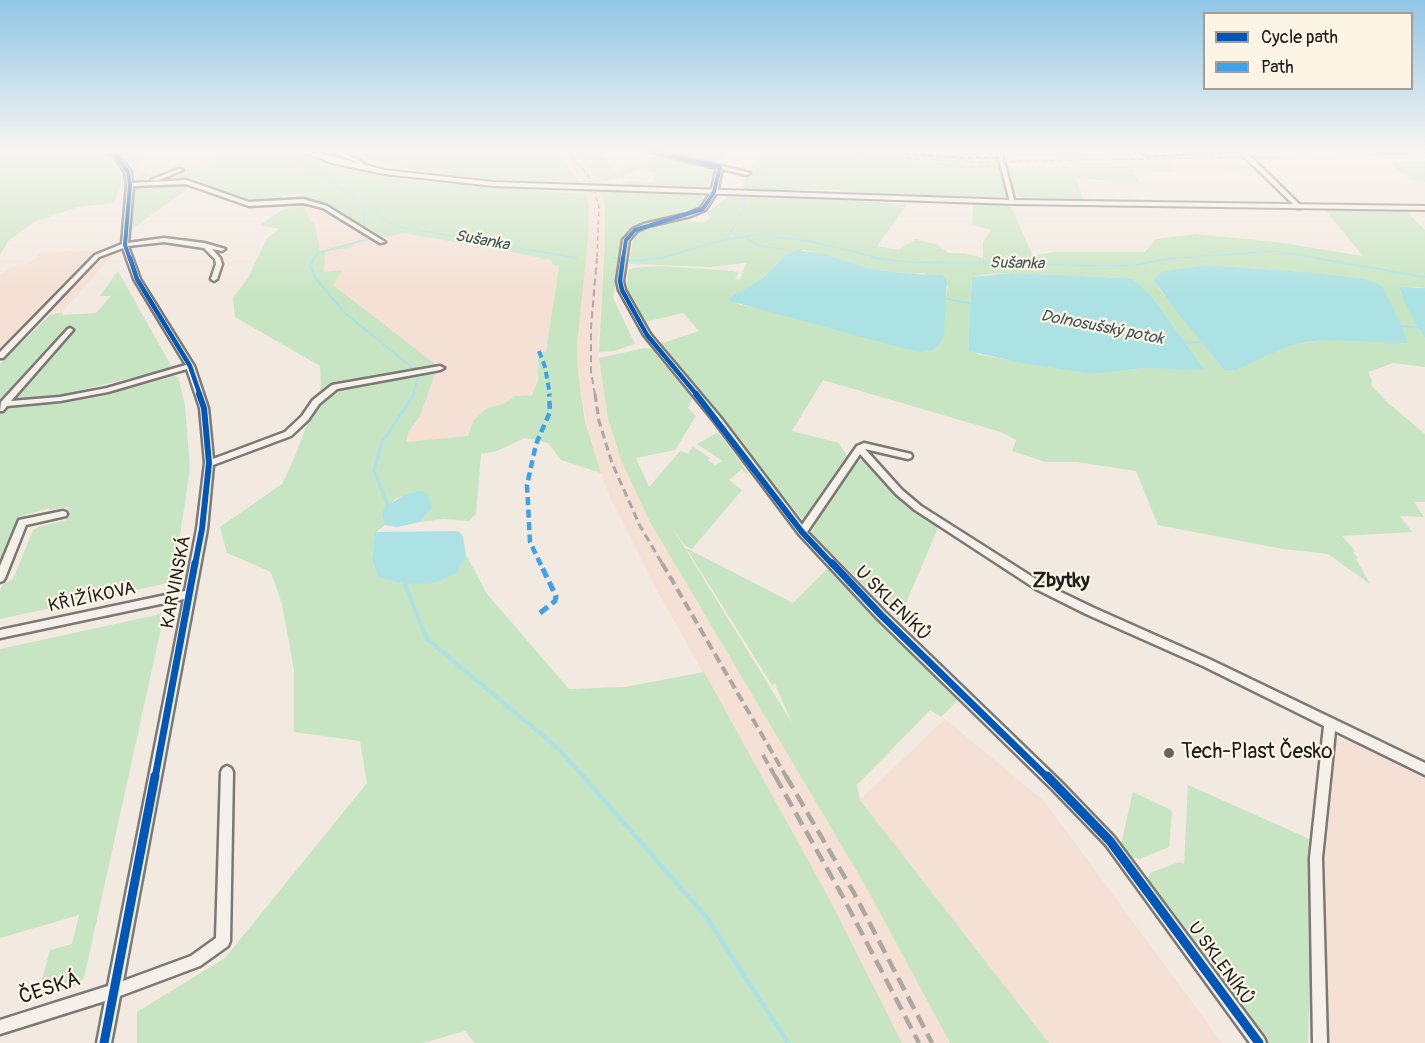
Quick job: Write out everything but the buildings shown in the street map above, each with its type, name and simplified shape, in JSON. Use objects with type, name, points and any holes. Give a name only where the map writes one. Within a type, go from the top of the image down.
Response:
[{"type":"main road","points":[[917,199],[1425,208]]},
{"type":"street","name":"KARVINSKÁ","points":[[104,1043],[202,529],[209,463],[204,408],[190,366],[137,279],[125,245],[129,199]]},
{"type":"street","points":[[234,199],[249,204],[303,201],[325,207],[382,242]]},
{"type":"street","name":"U SKLENÍKŮ","points":[[711,199],[698,212],[650,224],[635,230],[626,240],[622,290],[647,335],[717,419],[802,532],[881,615],[1057,786],[1110,841],[1259,1043]]},
{"type":"street","points":[[1291,199],[1299,207]]},
{"type":"street","points":[[0,356],[97,256],[125,245],[164,240],[222,249]]},
{"type":"street","points":[[204,245],[218,260],[219,264],[214,279]]},
{"type":"street","points":[[2,406],[70,330]]},
{"type":"street","points":[[2,406],[108,390],[190,366]]},
{"type":"street","points":[[209,463],[288,434],[305,418],[316,402],[334,387],[436,369]]},
{"type":"street","points":[[802,532],[860,448],[864,446],[908,456]]},
{"type":"street","points":[[860,448],[899,492],[918,508],[1039,586],[1207,663],[1425,769]]},
{"type":"street","points":[[0,578],[22,522],[63,514]]},
{"type":"street","name":"KŘIŽÍKOVA","points":[[0,634],[190,594]]},
{"type":"street","points":[[1320,1043],[1316,858],[1330,724]]},
{"type":"street","name":"ČESKÁ","points":[[0,1027],[112,992],[195,961],[223,941],[227,772]]},
{"type":"shaded area","points":[[587,199],[603,199],[605,205],[598,344],[600,371],[613,438],[635,490],[679,571],[865,885],[950,1043],[902,1043],[831,902],[652,581],[610,497],[590,442],[578,373],[577,345],[588,240],[589,206]]},
{"type":"shaded area","points":[[303,204],[314,207],[364,236],[372,233],[382,238],[403,233],[551,260],[559,265],[546,352],[532,395],[515,396],[505,403],[487,408],[473,421],[468,436],[406,442],[409,431],[420,416],[436,369],[332,284],[342,270],[324,273],[325,251],[352,248],[353,244],[366,240],[320,251],[315,225],[311,222]]},
{"type":"shaded area","points":[[111,250],[113,255],[63,311],[54,311],[46,316],[0,362],[0,274],[14,266],[22,266],[40,257],[38,256],[41,252]]},
{"type":"shaded area","points":[[945,719],[1044,801],[1222,1043],[1049,1043],[860,800]]},
{"type":"shaded area","points":[[1338,741],[1350,741],[1425,775],[1425,1043],[1328,1043],[1326,859],[1334,744]]},
{"type":"green space","points":[[0,199],[116,199],[114,203],[78,207],[34,222],[8,241],[0,255]]},
{"type":"green space","points":[[132,199],[174,199],[129,231]]},
{"type":"green space","points":[[240,199],[281,199],[279,202],[254,203]]},
{"type":"green space","points":[[303,199],[587,199],[588,240],[577,345],[578,373],[585,422],[601,473],[561,460],[548,443],[525,438],[497,451],[481,454],[476,514],[469,521],[443,519],[420,522],[432,508],[404,495],[394,500],[382,516],[385,525],[375,533],[372,560],[378,577],[458,572],[466,555],[487,594],[569,689],[625,687],[704,672],[831,902],[902,1043],[475,1043],[465,1031],[423,1043],[137,1043],[137,1012],[225,958],[367,783],[360,741],[294,732],[294,670],[282,604],[271,572],[227,553],[220,527],[282,484],[294,459],[321,387],[320,366],[235,317],[233,298],[248,278],[267,238],[279,229],[260,225],[280,211],[303,204],[311,222],[315,224],[320,251],[366,239],[367,241],[353,244],[352,248],[325,251],[324,272],[342,270],[333,285],[440,368],[435,374],[420,416],[409,431],[406,442],[468,436],[473,421],[487,408],[505,403],[515,396],[532,395],[538,380],[538,353],[546,352],[559,266],[553,265],[551,260],[403,233],[382,238],[328,207],[303,201]]},
{"type":"green space","points":[[603,199],[703,199],[702,204],[692,210],[644,224],[630,231],[622,240],[613,298],[635,344],[614,351],[599,352],[605,239]]},
{"type":"green space","points":[[725,199],[845,200],[907,205],[877,246],[898,250],[916,239],[937,245],[949,253],[964,253],[983,258],[983,242],[991,230],[972,225],[973,204],[1010,204],[1033,256],[1053,252],[1145,252],[1156,239],[1195,234],[1276,242],[1363,256],[1326,211],[1406,211],[1425,230],[1425,288],[1413,287],[1400,292],[1425,339],[1425,367],[1393,363],[1368,372],[1372,380],[1371,385],[1388,403],[1425,434],[1425,502],[1414,502],[1424,517],[1400,516],[1412,532],[1342,536],[1355,551],[1353,553],[1358,558],[1356,559],[1370,584],[1328,554],[1283,549],[1158,525],[1136,471],[1077,462],[1046,462],[1012,451],[1016,440],[1001,432],[823,380],[792,431],[839,443],[847,456],[805,523],[660,344],[699,331],[683,313],[645,322],[627,289],[628,270],[633,268],[659,266],[733,271],[739,273],[735,279],[740,280],[746,263],[710,267],[629,264],[633,239],[642,231],[659,224],[679,221],[705,222],[713,216],[705,214]],"holes":[[[804,250],[871,269],[912,274],[924,273],[948,286],[946,299],[766,309],[740,305],[730,297],[763,278],[784,256]],[[1205,265],[1305,272],[1353,340],[1325,340],[1288,345],[1224,370],[1159,288]],[[1012,273],[1134,280],[1150,294],[1204,369],[1145,368],[1093,374],[981,355],[968,350],[972,277]]]},
{"type":"green space","points":[[1043,199],[1083,199],[1084,200]]},
{"type":"green space","points":[[118,271],[173,369],[154,376],[139,376],[85,389],[77,394],[0,400],[0,364],[50,315],[62,312],[63,315],[96,313],[111,296],[100,296]]},
{"type":"green space","points":[[645,348],[652,349],[692,399],[688,408],[696,416],[675,450],[636,458],[649,487],[680,451],[690,454],[693,447],[710,458],[708,460],[715,465],[723,461],[697,444],[718,432],[748,473],[747,475],[742,469],[729,480],[742,490],[692,549],[685,546],[672,527],[792,723],[775,684],[772,685],[686,548],[793,603],[828,568],[956,697],[957,701],[941,717],[930,710],[857,785],[860,800],[1049,1043],[950,1043],[865,885],[650,522],[621,460],[608,419],[599,358]]},
{"type":"green space","points":[[173,376],[178,377],[185,405],[190,469],[173,582],[0,619],[2,585],[13,579],[33,530],[67,520],[65,517],[68,507],[49,510],[49,508],[25,515],[0,575],[0,412],[8,407],[68,402],[103,396]]},
{"type":"green space","points":[[857,459],[868,462],[939,525],[899,620],[811,533],[849,464]]},
{"type":"green space","points":[[164,615],[84,978],[74,987],[37,998],[50,950],[72,944],[79,915],[0,938],[0,649]]},
{"type":"green space","points":[[1188,785],[1314,841],[1308,1043],[1269,1043],[1148,879],[1150,873],[1179,862],[1184,864]]},
{"type":"green space","points":[[1133,792],[1172,812],[1169,847],[1139,859],[1130,856],[1121,844]]},
{"type":"water","points":[[797,250],[823,254],[871,269],[941,275],[947,279],[944,336],[939,345],[932,350],[922,352],[902,348],[730,301],[730,297],[763,278],[784,256]]},
{"type":"water","points":[[1205,265],[1305,272],[1364,279],[1376,283],[1383,287],[1401,324],[1407,343],[1325,340],[1307,342],[1288,346],[1236,370],[1224,370],[1154,280],[1161,272]]},
{"type":"water","points":[[1012,273],[1134,280],[1150,294],[1205,370],[1145,368],[1093,374],[1023,363],[968,351],[972,277]]},
{"type":"water","points":[[1399,287],[1425,288],[1425,339],[1405,304]]},
{"type":"water","points":[[422,491],[428,494],[432,508],[420,522],[397,527],[385,525],[382,516],[384,508],[404,495]]},
{"type":"water","points":[[458,531],[463,536],[466,555],[458,572],[437,582],[404,584],[378,577],[372,560],[375,532]]},
{"type":"waterway","name":"Sušanka","points":[[355,199],[390,223],[400,227],[577,258]]},
{"type":"waterway","points":[[727,239],[743,211],[745,199]]},
{"type":"waterway","points":[[363,205],[365,229]]},
{"type":"waterway","name":"Sušanka","points":[[744,237],[757,235],[809,241],[884,259]]},
{"type":"waterway","name":"Sušanka","points":[[662,258],[722,240],[744,237]]},
{"type":"waterway","name":"Dolnosušský potok","points":[[744,237],[759,246],[782,249]]},
{"type":"waterway","points":[[314,258],[319,253],[366,239]]},
{"type":"waterway","name":"Sušanka","points":[[1169,259],[1275,251],[1323,259]]},
{"type":"waterway","points":[[314,258],[310,266],[316,279],[346,314],[419,373],[413,395]]},
{"type":"waterway","name":"Sušanka","points":[[623,259],[613,258],[634,261],[662,258]]},
{"type":"waterway","name":"Sušanka","points":[[649,259],[662,258]]},
{"type":"waterway","name":"Sušanka","points":[[871,258],[909,262],[1109,266],[1137,265],[1169,259]]},
{"type":"waterway","name":"Sušanka","points":[[1315,258],[1425,277]]},
{"type":"waterway","name":"Sušanka","points":[[1164,259],[1169,259]]},
{"type":"waterway","name":"Dolnosušský potok","points":[[943,298],[972,304]]},
{"type":"waterway","name":"Dolnosušský potok","points":[[1400,326],[1425,328]]},
{"type":"waterway","name":"Dolnosušský potok","points":[[1182,343],[1205,342]]},
{"type":"waterway","points":[[389,508],[374,470],[382,442],[414,394]]},
{"type":"waterway","points":[[404,582],[427,639],[559,749],[584,778]]},
{"type":"waterway","points":[[583,776],[707,918],[788,1043]]},
{"type":"railway","points":[[596,199],[599,206],[597,259]]},
{"type":"railway","points":[[595,395],[591,372],[591,327],[597,258]]},
{"type":"railway","points":[[595,394],[599,421],[612,463],[640,526],[663,565]]},
{"type":"railway","points":[[662,563],[787,778]]},
{"type":"railway","points":[[763,755],[776,778]]},
{"type":"railway","points":[[775,776],[843,897],[919,1043]]},
{"type":"railway","points":[[786,776],[854,893],[932,1043]]},
{"type":"marked path","points":[[539,351],[545,367],[551,403],[550,412],[536,444],[527,485],[530,542],[556,596],[555,601],[540,613]]},
{"type":"cycle path","points":[[104,1043],[202,529],[209,463],[204,408],[190,366],[137,279],[125,245],[129,199]]},
{"type":"cycle path","points":[[710,199],[703,209],[689,215],[646,225],[635,230],[626,240],[620,281],[622,290],[647,335],[717,419],[802,532],[881,615],[1057,786],[1110,841],[1259,1043]]},
{"type":"place","name":"Tech-Plast Česko","points":[[1169,753]]},
{"type":"district","name":"Zbytky","points":[[1061,582]]}]
